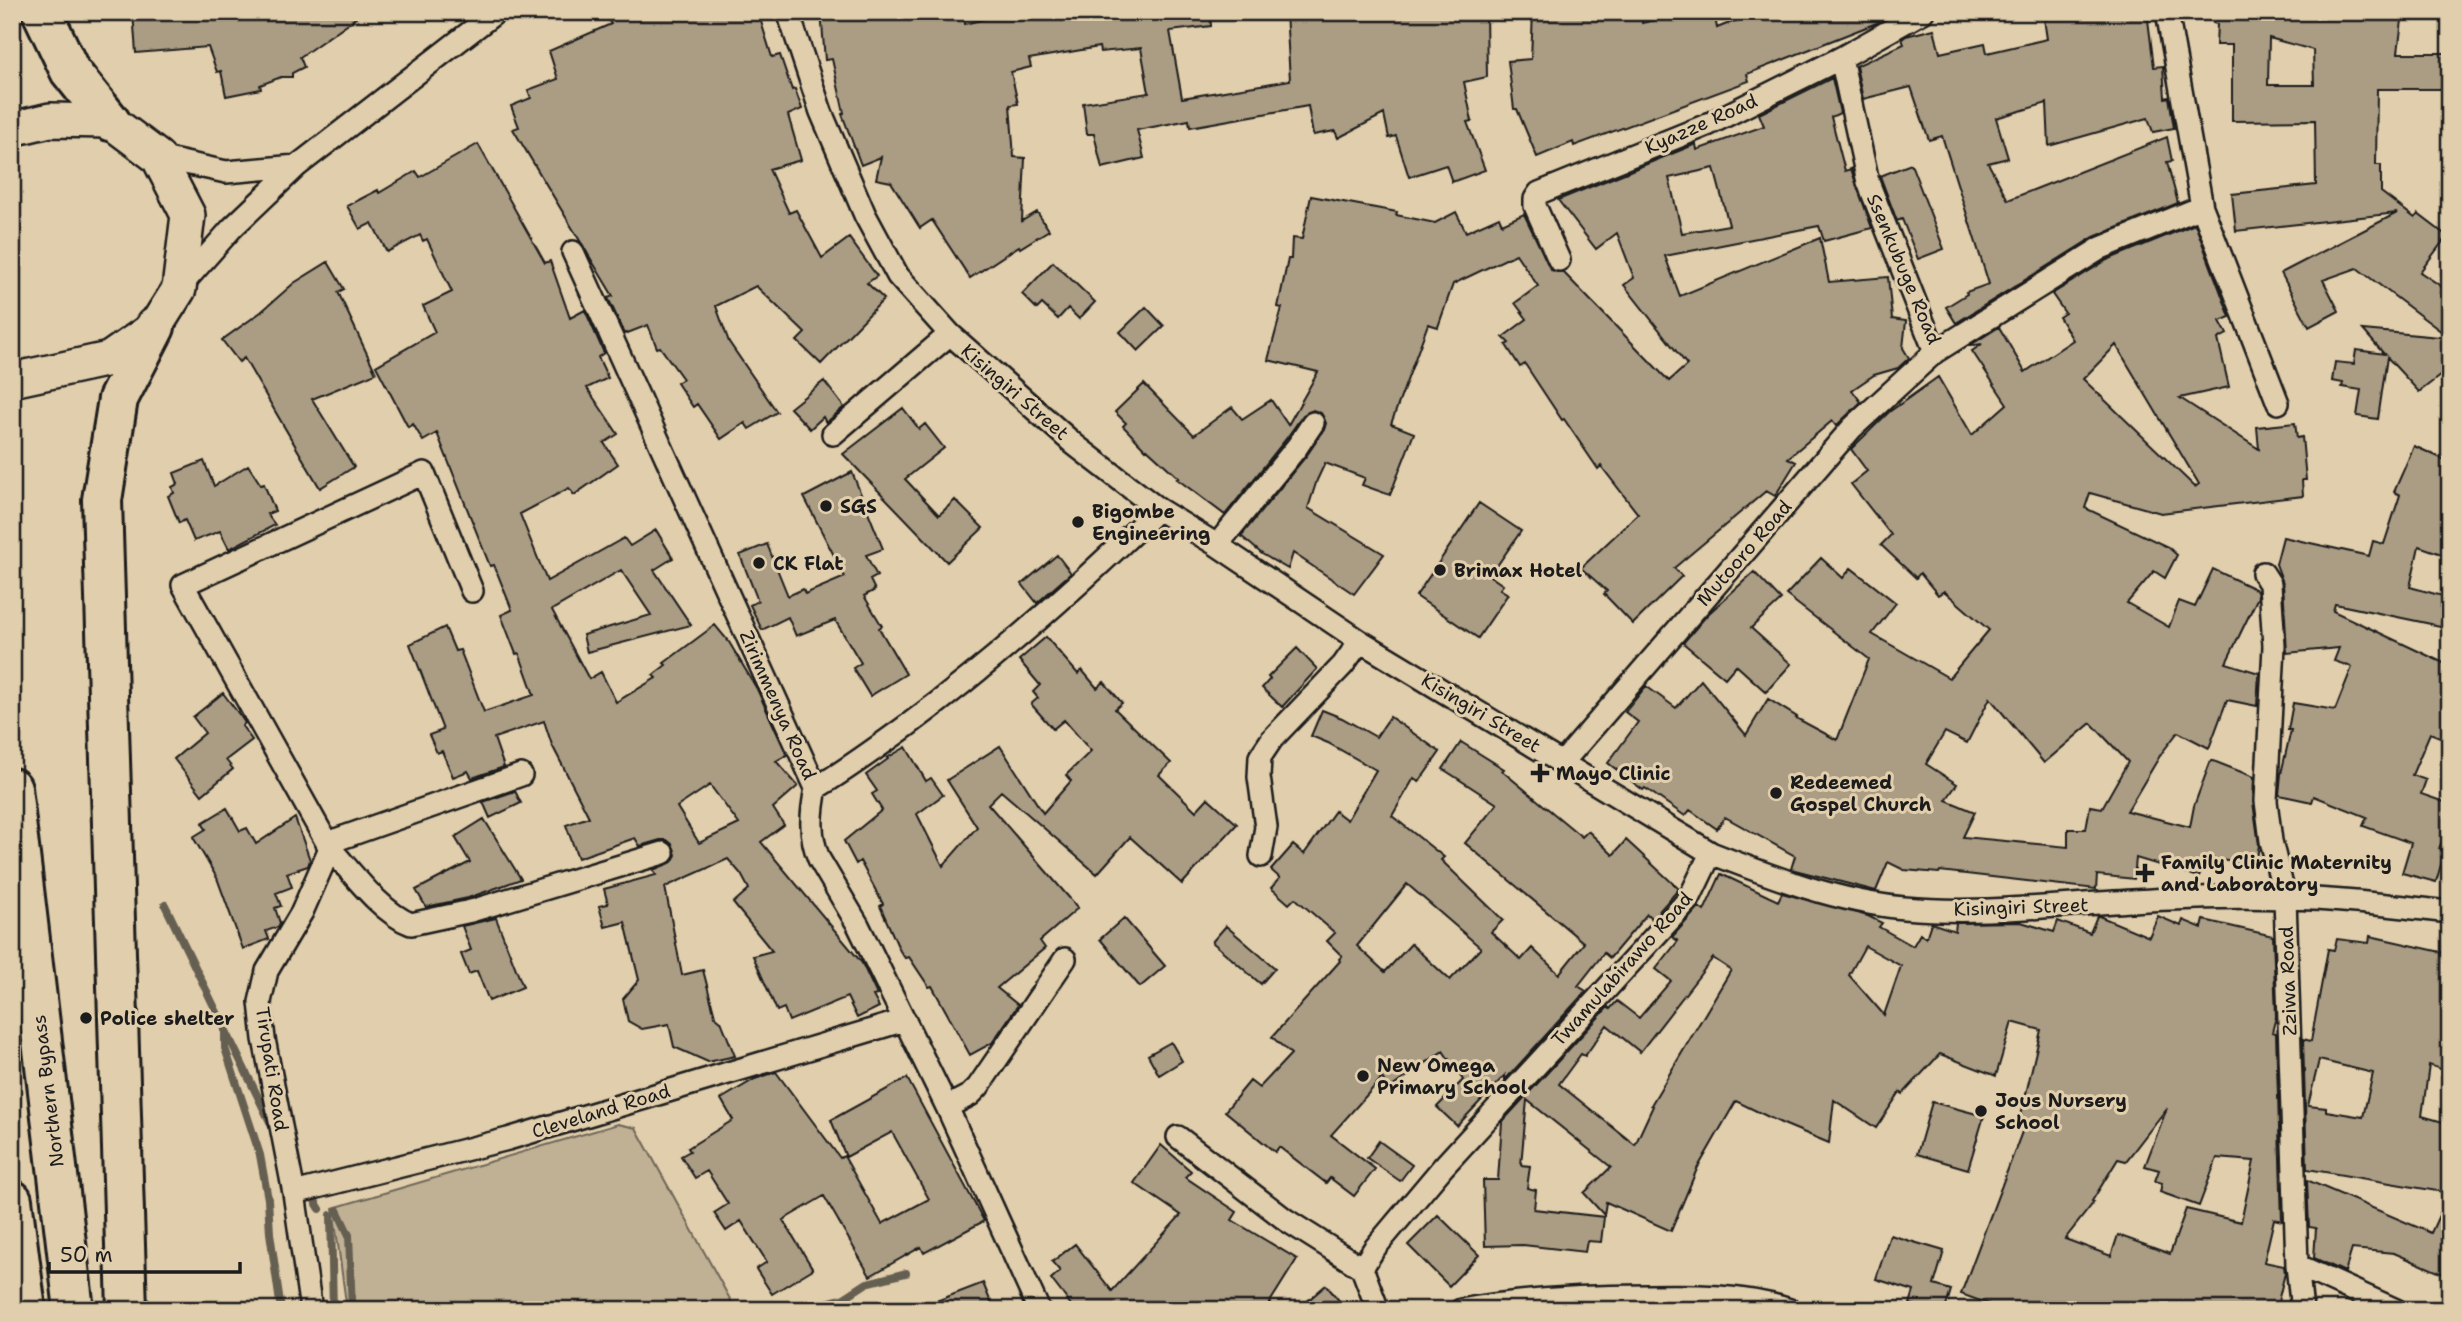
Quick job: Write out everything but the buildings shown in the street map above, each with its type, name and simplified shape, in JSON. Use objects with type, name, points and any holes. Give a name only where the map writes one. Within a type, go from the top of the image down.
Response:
[{"type":"highway","points":[[42,12],[70,71],[110,121]]},
{"type":"highway","points":[[127,1310],[102,500],[118,399],[155,327]]},
{"type":"highway","name":"Northern Bypass","points":[[12,788],[74,1310]]},
{"type":"highway","points":[[12,1200],[26,1310]]},
{"type":"main road","points":[[12,129],[50,120],[110,121],[158,157],[188,215],[179,289],[155,327],[109,359],[12,380]]},
{"type":"street","points":[[179,289],[232,228],[297,166],[496,12]]},
{"type":"street","name":"Kisingiri Street","points":[[788,12],[821,112],[865,215],[898,276],[950,334],[1075,445],[1158,509],[1360,640],[1711,853],[1745,867],[1853,900],[1904,908],[1962,911],[2133,901],[2285,898],[2370,903],[2450,912]]},
{"type":"street","name":"Kyazze Road","points":[[1559,260],[1535,206],[1539,193],[1688,133],[1841,58],[1923,12]]},
{"type":"street","points":[[2167,12],[2202,207],[2278,403]]},
{"type":"street","name":"Ssenkubuge Road","points":[[1841,58],[1868,182],[1934,352],[2101,248],[2202,207]]},
{"type":"street","points":[[158,157],[226,172],[297,166]]},
{"type":"street","name":"Zirimmenya Road","points":[[573,252],[816,788],[811,823],[814,848],[858,925],[905,1020],[1038,1310]]},
{"type":"street","points":[[833,434],[950,334]]},
{"type":"street","name":"Mutooro Road","points":[[1563,762],[1852,428],[1934,352]]},
{"type":"street","points":[[1217,545],[1297,447],[1313,423]]},
{"type":"street","points":[[472,591],[424,473],[183,585],[328,845],[387,909],[403,922],[411,924],[471,911],[663,853]]},
{"type":"street","points":[[816,788],[847,770],[1018,639],[1158,509]]},
{"type":"street","name":"Zziwa Road","points":[[2263,573],[2270,584],[2274,646],[2266,801],[2285,898],[2297,1265],[2302,1310]]},
{"type":"street","points":[[1261,856],[1265,827],[1259,777],[1260,757],[1272,739],[1343,665],[1360,640]]},
{"type":"street","points":[[328,845],[521,775]]},
{"type":"street","name":"Tirupati Road","points":[[311,1310],[294,1193],[264,1039],[260,1002],[267,971],[302,912],[328,845]]},
{"type":"street","name":"Twamulabirawo Road","points":[[1362,1268],[1374,1249],[1443,1167],[1689,899],[1711,853]]},
{"type":"street","points":[[947,1107],[970,1095],[978,1087],[1065,959]]},
{"type":"street","name":"Cleveland Road","points":[[294,1193],[508,1139],[905,1020]]},
{"type":"street","points":[[1178,1137],[1286,1220],[1362,1268],[1378,1310]]},
{"type":"street","points":[[2297,1265],[2396,1310]]},
{"type":"street","points":[[1461,1310],[1511,1301],[1608,1303],[1693,1295],[1756,1301],[1790,1310]]},
{"type":"shaded area","points":[[618,1124],[636,1128],[736,1310],[347,1310],[333,1208]]},
{"type":"waterway","points":[[165,905],[273,1128]]},
{"type":"waterway","points":[[225,1029],[225,1048],[260,1155],[281,1310]]},
{"type":"waterway","points":[[309,1191],[320,1209]]},
{"type":"waterway","points":[[337,1210],[349,1235],[352,1310]]},
{"type":"waterway","points":[[331,1215],[333,1310]]},
{"type":"waterway","points":[[801,1310],[844,1298],[867,1283],[906,1273]]},
{"type":"place","name":"SGS","points":[[826,506]]},
{"type":"place","name":"Bigombe Engineering","points":[[1078,522]]},
{"type":"place","name":"CK Flat","points":[[759,563]]},
{"type":"place","name":"Brimax Hotel","points":[[1440,570]]},
{"type":"place","name":"Mayo Clinic","points":[[1540,773]]},
{"type":"place","name":"Redeemed Gospel Church","points":[[1776,793]]},
{"type":"place","name":"Family Clinic Maternity and Laboratory","points":[[2145,873]]},
{"type":"place","name":"Police shelter","points":[[86,1018]]},
{"type":"place","name":"New Omega Primary School","points":[[1363,1076]]},
{"type":"place","name":"Jous Nursery School","points":[[1981,1111]]}]
